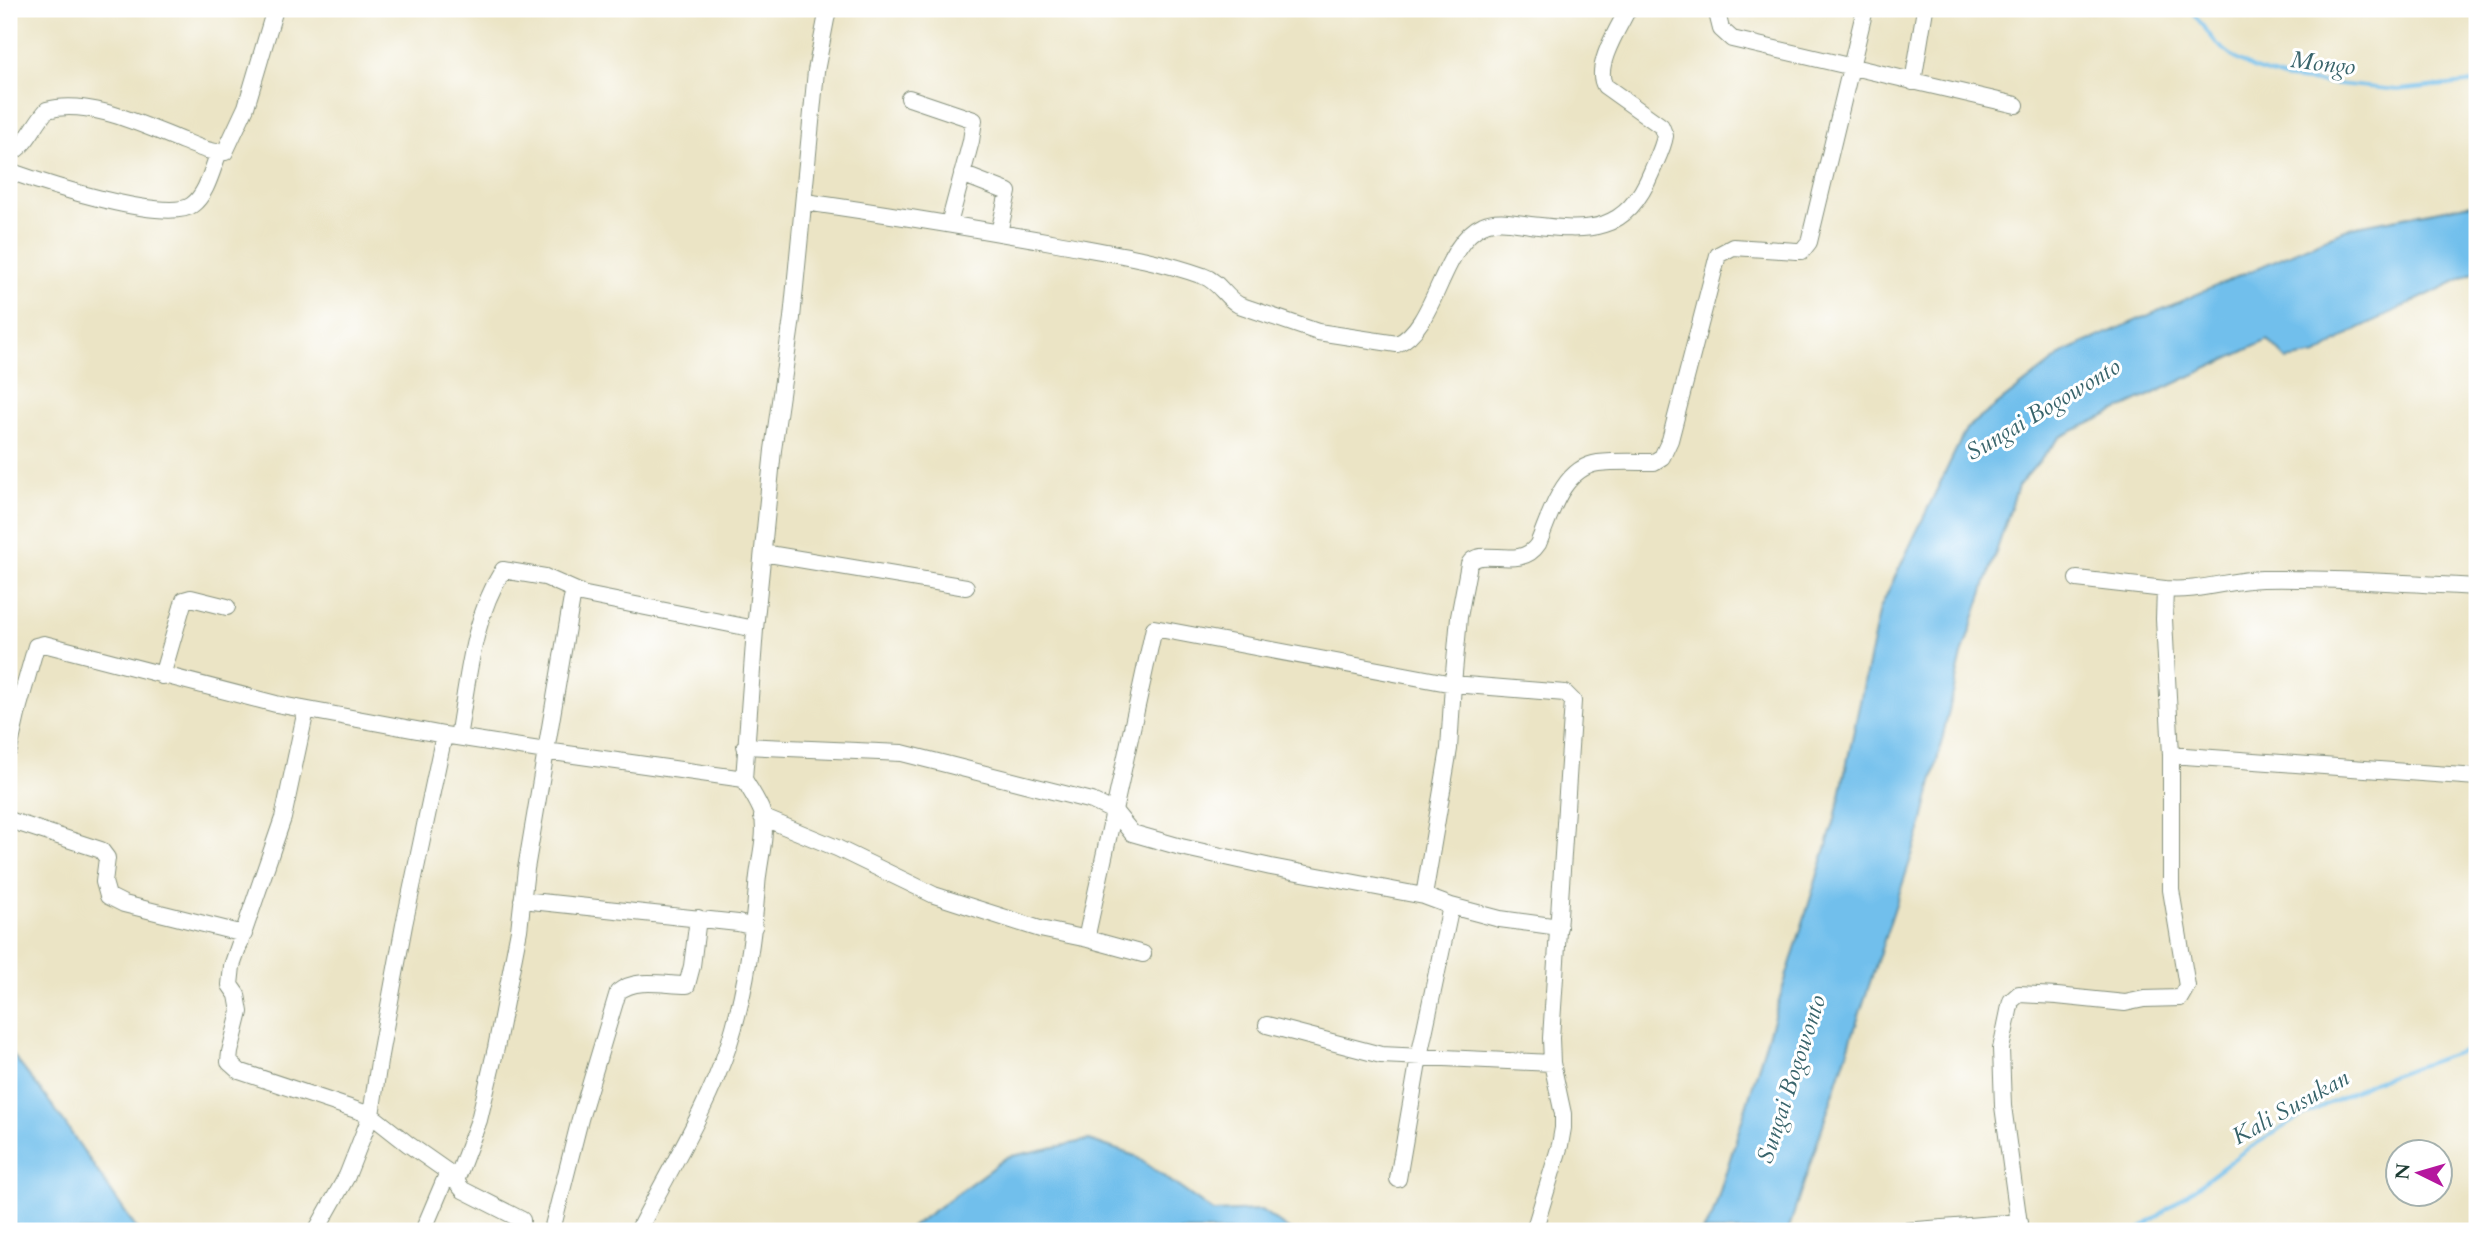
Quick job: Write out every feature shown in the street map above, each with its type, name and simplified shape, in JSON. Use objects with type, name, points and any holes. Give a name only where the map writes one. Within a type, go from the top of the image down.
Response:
[{"type":"street","points":[[9,154],[18,147],[47,110],[65,107],[92,109],[219,152],[227,150],[246,107],[275,9]]},
{"type":"street","points":[[638,1231],[700,1114],[729,1045],[754,926],[764,835],[761,812],[744,779],[745,746],[773,450],[793,318],[816,71],[828,9]]},
{"type":"street","points":[[805,202],[949,224],[1136,258],[1204,276],[1214,281],[1232,302],[1318,332],[1397,344],[1414,333],[1463,243],[1478,227],[1497,222],[1574,230],[1594,227],[1615,218],[1638,201],[1665,136],[1661,126],[1605,86],[1601,79],[1603,61],[1628,9]]},
{"type":"street","points":[[1716,9],[1721,29],[1732,39],[2015,105]]},
{"type":"street","points":[[1424,896],[1449,749],[1459,617],[1469,564],[1478,556],[1516,558],[1531,552],[1538,544],[1566,484],[1583,468],[1596,463],[1654,462],[1662,457],[1670,440],[1718,255],[1733,247],[1801,251],[1809,242],[1865,9]]},
{"type":"street","points":[[1913,82],[1925,9]]},
{"type":"street","points":[[909,97],[974,120],[949,224]]},
{"type":"street","points":[[9,171],[60,189],[100,199],[174,211],[190,207],[200,198],[219,152]]},
{"type":"street","points":[[962,174],[1007,192],[999,233]]},
{"type":"street","points":[[763,553],[966,587]]},
{"type":"street","points":[[316,1231],[346,1177],[371,1115],[404,925],[479,623],[490,590],[503,570],[545,578],[579,592],[755,629]]},
{"type":"street","points":[[2077,579],[2165,589],[2199,589],[2249,580],[2309,578],[2477,587]]},
{"type":"street","points":[[1904,1231],[2020,1227],[2003,1106],[2001,1049],[2011,1001],[2019,994],[2125,1003],[2144,999],[2180,998],[2187,986],[2171,890],[2171,755],[2165,589]]},
{"type":"street","points":[[423,1231],[479,1120],[519,930],[545,751],[572,598],[579,592]]},
{"type":"street","points":[[162,676],[184,600],[191,598],[227,607]]},
{"type":"street","points":[[1088,939],[1089,920],[1154,628],[1453,684],[1566,693],[1572,698],[1553,992],[1552,1063],[1562,1102],[1563,1128],[1534,1231]]},
{"type":"street","points":[[9,750],[14,708],[36,646],[46,645],[306,710],[545,751],[744,779]]},
{"type":"street","points":[[306,710],[283,818],[233,966],[230,985],[237,995],[240,1013],[229,1062],[239,1071],[371,1115],[452,1176],[463,1190],[520,1225],[554,1230],[580,1119],[618,992],[626,985],[687,985],[698,918]]},
{"type":"street","points":[[745,746],[902,753],[1092,801],[1115,812],[1132,833],[1181,847],[1424,896],[1500,919],[1559,927]]},
{"type":"street","points":[[2171,755],[2477,777]]},
{"type":"street","points":[[762,817],[836,848],[934,895],[1040,929],[1143,954]]},
{"type":"street","points":[[9,820],[101,850],[107,858],[104,882],[108,896],[124,904],[244,934]]},
{"type":"street","points":[[522,900],[754,926]]},
{"type":"street","points":[[1398,1179],[1419,1057],[1451,906]]},
{"type":"street","points":[[1266,1025],[1381,1055],[1552,1063]]},
{"type":"water","name":"Sungai Bogowonto","points":[[2477,203],[2477,271],[2359,328],[2317,355],[2287,360],[2268,340],[2060,437],[2018,486],[1962,655],[1922,825],[1788,1231],[1703,1231],[1712,1217],[1835,819],[1880,608],[1966,429],[2068,350],[2352,227]]},
{"type":"water","points":[[9,1050],[55,1109],[138,1231],[20,1231],[9,1214]]},
{"type":"water","points":[[1089,1140],[1135,1156],[1214,1212],[1261,1210],[1291,1231],[906,1231],[1007,1157]]},
{"type":"waterway","name":"Mongo","points":[[2190,9],[2216,43],[2236,59],[2252,68],[2286,79],[2398,90],[2477,82]]},
{"type":"waterway","name":"Kali Susukan","points":[[2138,1231],[2243,1152],[2295,1120],[2373,1082],[2477,1046]]},
{"type":"waterway","name":"Kali Susukan","points":[[9,1220],[16,1231]]}]
